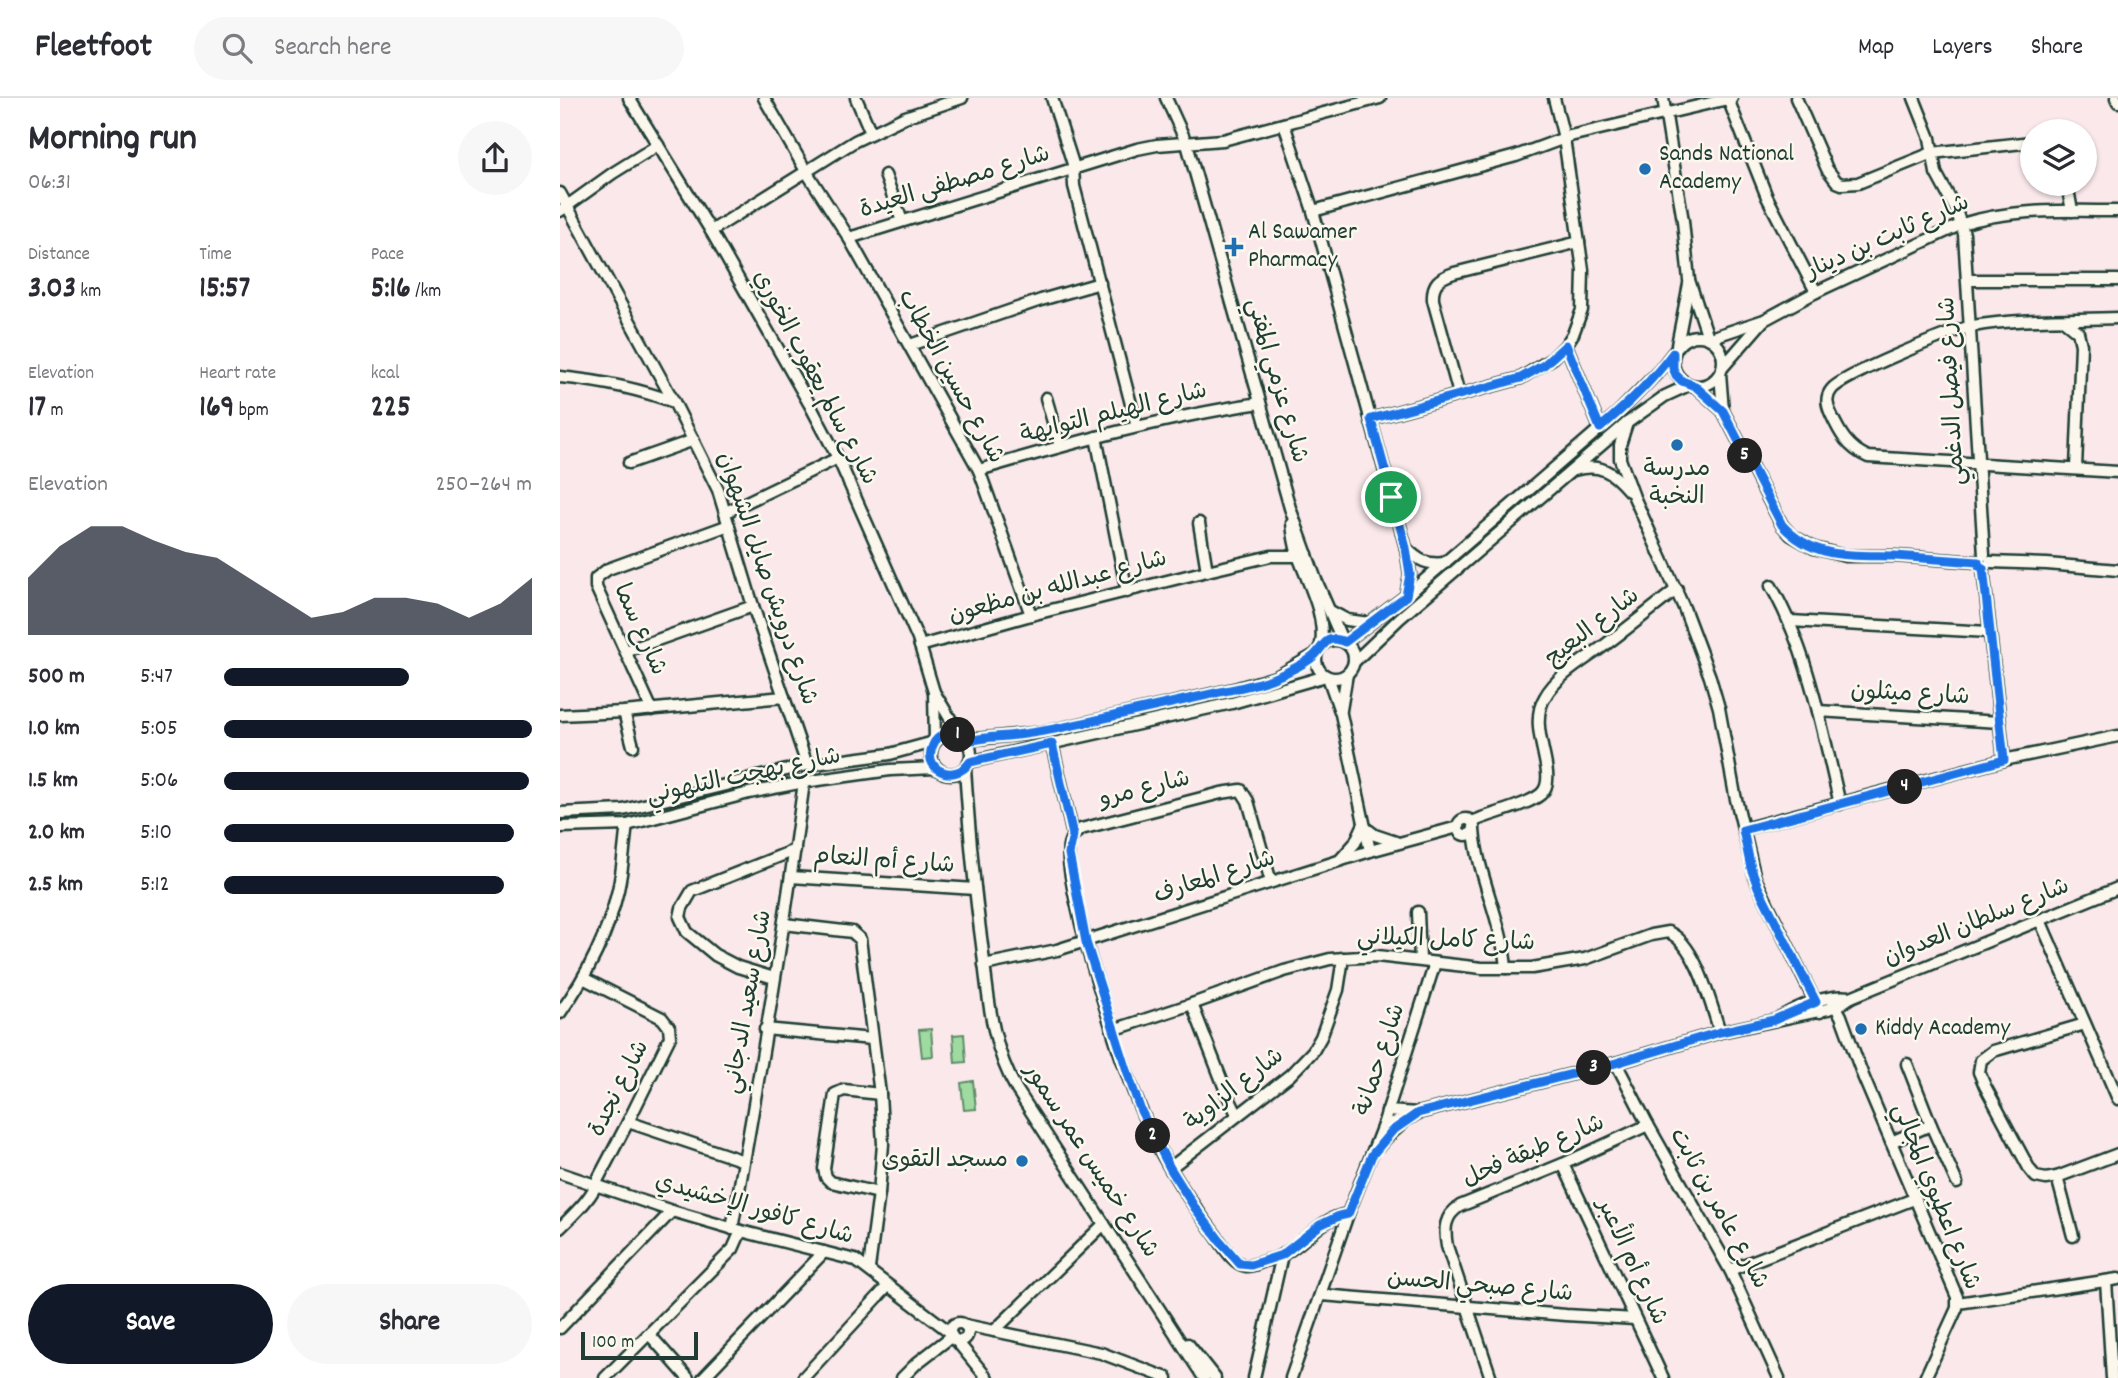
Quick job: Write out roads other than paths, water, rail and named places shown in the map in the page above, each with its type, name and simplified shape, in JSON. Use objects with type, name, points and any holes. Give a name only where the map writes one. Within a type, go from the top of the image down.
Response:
[{"type":"street","name":"شارع سالم يعقوب الخوري","points":[[629,98],[711,232],[838,458],[920,646],[934,692],[963,738]]},
{"type":"street","name":"شارع حسين الخطاب","points":[[764,98],[849,238],[979,470],[1031,615]]},
{"type":"street","points":[[856,98],[871,133]]},
{"type":"street","points":[[711,232],[871,133],[905,117],[959,98]]},
{"type":"street","points":[[1052,98],[1073,168],[1074,186],[1138,427]]},
{"type":"street","name":"شارع عزمي المفتي","points":[[1166,98],[1187,144],[1290,508],[1323,631],[1319,649]]},
{"type":"street","name":"شارع مصطفى العيدة","points":[[849,238],[1073,168],[1157,145],[1223,140],[1380,98]]},
{"type":"street","points":[[1371,419],[1521,378],[1544,365],[1566,345],[1579,322],[1584,284],[1564,138],[1554,98]]},
{"type":"street","points":[[1663,98],[1689,280],[1709,338],[1721,350],[1723,411]]},
{"type":"street","points":[[1796,98],[1827,169],[1837,182],[1842,184],[1858,183],[1932,153],[2020,143]]},
{"type":"street","points":[[1914,98],[1930,138],[1936,173],[1962,224]]},
{"type":"street","points":[[1313,211],[1516,156],[1564,138],[1730,99],[1767,197],[1816,292]]},
{"type":"street","points":[[1284,124],[1313,211],[1406,548],[1410,574],[1406,596]]},
{"type":"street","points":[[564,208],[658,145]]},
{"type":"street","points":[[886,175],[902,221]]},
{"type":"street","name":"شارع درويش صايل الشهوان","points":[[560,193],[564,208],[674,402],[713,478],[807,765]]},
{"type":"street","points":[[2069,196],[2072,211]]},
{"type":"street","name":"شارع ثابت بن دينار","points":[[1709,338],[1764,320],[1816,292],[1962,224],[1991,215],[2118,211]]},
{"type":"street","name":"شارع فيصل الدغمي","points":[[1962,224],[1968,280],[1989,632],[2004,760]]},
{"type":"street","points":[[1459,394],[1433,300],[1436,282],[1454,273],[1579,242]]},
{"type":"street","points":[[1689,280],[1673,368],[1676,375],[1723,411],[1782,525],[1801,542],[1845,556],[1895,556],[2118,569]]},
{"type":"street","points":[[1968,280],[2118,280]]},
{"type":"street","points":[[910,345],[1041,300],[1100,283]]},
{"type":"street","points":[[2118,318],[1971,327],[1915,347],[1843,381],[1830,391],[1827,404],[1844,441],[1868,457],[2118,472]]},
{"type":"street","name":"شارع ثابت بن دينار","points":[[1721,370],[1764,320]]},
{"type":"street","points":[[2063,320],[2078,332],[2081,345],[2076,468]]},
{"type":"street","points":[[1343,641],[1406,596],[1638,395],[1661,370],[1675,349],[1691,336],[1709,338]]},
{"type":"street","points":[[1566,345],[1600,428]]},
{"type":"street","points":[[1341,714],[1343,687],[1354,662],[1400,618],[1627,423],[1665,396],[1692,385],[1710,383],[1721,370]]},
{"type":"street","points":[[560,377],[622,387],[674,402]]},
{"type":"street","points":[[1046,398],[1060,446]]},
{"type":"street","name":"شارع الهيلم التوايهة","points":[[979,470],[1096,437],[1260,403]]},
{"type":"street","name":"شارع اعطيوي المجالي","points":[[1627,423],[1619,452],[1634,497],[1677,590],[1710,677],[1719,708],[1751,868],[1758,887],[1826,1005],[1845,1031],[1954,1290],[1958,1303],[1955,1313],[1925,1378]]},
{"type":"street","points":[[1096,437],[1126,592]]},
{"type":"street","points":[[629,463],[694,440]]},
{"type":"street","points":[[726,512],[838,458]]},
{"type":"street","points":[[1571,470],[1599,467],[1620,481],[1634,497]]},
{"type":"street","name":"شارع عبدالله بن مظعون","points":[[1199,523],[1207,571]]},
{"type":"street","name":"شارع سما","points":[[729,525],[608,569],[596,578],[596,587],[652,710],[784,697]]},
{"type":"street","name":"شارع عبدالله بن مظعون","points":[[1271,556],[1299,543]]},
{"type":"street","points":[[1406,548],[1422,562],[1445,563]]},
{"type":"street","name":"شارع عزمي المفتي","points":[[1303,555],[1343,641]]},
{"type":"street","name":"شارع عبدالله بن مظعون","points":[[920,646],[1207,571],[1271,556],[1303,555]]},
{"type":"street","points":[[1771,586],[1797,638],[1840,804]]},
{"type":"street","name":"شارع البعيج","points":[[1473,826],[1528,802],[1545,789],[1547,770],[1537,724],[1540,707],[1551,688],[1677,590]]},
{"type":"street","points":[[626,651],[753,606]]},
{"type":"street","points":[[1328,610],[1347,620],[1369,623]]},
{"type":"street","points":[[1790,621],[1989,632]]},
{"type":"street","points":[[1347,674],[1338,678],[1327,676],[1232,703],[967,765],[950,774],[936,768],[930,755],[934,742],[944,734],[963,738],[1045,732],[1238,688],[1276,677],[1331,639],[1343,641],[1353,650],[1354,662]]},
{"type":"street","points":[[1319,649],[1317,667],[1327,676],[1341,714],[1370,851]]},
{"type":"street","name":"شارع سالم يعقوب الخوري","points":[[934,692],[934,742]]},
{"type":"street","points":[[560,715],[652,710]]},
{"type":"street","name":"شارع ميثلون","points":[[1818,711],[2000,722]]},
{"type":"street","points":[[624,712],[633,746]]},
{"type":"street","points":[[1743,830],[2004,760],[2118,736]]},
{"type":"street","points":[[963,738],[971,751],[967,765]]},
{"type":"street","name":"شارع بهجت التلهوني","points":[[560,813],[622,810],[807,765],[890,754],[934,742]]},
{"type":"street","points":[[1052,744],[1073,835],[1069,854],[1086,942],[1113,1030],[1141,1111],[1170,1168],[1195,1208],[1244,1266],[1282,1255],[1320,1225],[1348,1214]]},
{"type":"street","name":"شارع خميس عمر سمور","points":[[967,765],[975,889],[984,965],[996,1042],[1009,1076],[1204,1378]]},
{"type":"street","name":"شارع بهجت التلهوني","points":[[560,827],[627,825],[804,782],[890,770],[936,768]]},
{"type":"street","name":"شارع سعيد الدجاني","points":[[736,1230],[744,1161],[784,924],[804,782]]},
{"type":"street","name":"شارع مرو","points":[[1073,835],[1092,826],[1241,790],[1248,802],[1271,882]]},
{"type":"street","name":"شارع المعارف","points":[[984,965],[1086,942],[1370,851],[1459,830],[1460,822],[1464,819],[1473,826]]},
{"type":"street","points":[[560,1013],[583,978],[614,906],[627,825]]},
{"type":"street","points":[[1363,826],[1388,841],[1400,842]]},
{"type":"street","points":[[1336,862],[1350,851],[1363,826]]},
{"type":"street","points":[[1473,826],[1476,854],[1497,920],[1506,968]]},
{"type":"street","points":[[1459,830],[1476,854]]},
{"type":"street","points":[[774,978],[738,967],[715,955],[687,932],[680,917],[692,891],[795,850]]},
{"type":"street","name":"شارع أم النعام","points":[[791,877],[975,889]]},
{"type":"street","name":"شارع سلطان العدوان","points":[[1383,1125],[1408,1119],[1418,1113],[1616,1063],[1851,997],[2118,888]]},
{"type":"street","points":[[1418,912],[1420,960]]},
{"type":"street","points":[[2040,920],[2085,1024],[2114,1076],[2118,1099]]},
{"type":"street","points":[[784,924],[852,932],[857,934],[861,948],[880,1094],[883,1144],[869,1268]]},
{"type":"street","name":"شارع كامل الكيلاني","points":[[1113,1030],[1314,962],[1377,956],[1482,968],[1532,968],[1578,961],[1651,935],[1668,932],[1678,939],[1701,976],[1720,1032]]},
{"type":"street","name":"شارع الزاوية","points":[[1170,1168],[1290,1075],[1313,1051],[1338,990],[1343,958]]},
{"type":"street","name":"شارع حمانة","points":[[1292,1378],[1348,1214],[1383,1125],[1435,963]]},
{"type":"street","name":"شارع نجدة","points":[[560,1228],[597,1185],[602,1170],[670,1037],[669,1027],[662,1018],[583,978]]},
{"type":"street","points":[[1192,1004],[1237,1114]]},
{"type":"street","points":[[2085,1024],[1993,1051],[1981,1060],[1979,1072],[2030,1170],[2040,1179],[2057,1177],[2118,1154]]},
{"type":"street","points":[[765,1029],[872,1039]]},
{"type":"street","name":"شارع عامر بن ثابت","points":[[1616,1063],[1730,1270],[1779,1378]]},
{"type":"street","points":[[1907,1064],[1957,1183]]},
{"type":"street","points":[[879,1193],[831,1182],[824,1169],[835,1094],[844,1090],[880,1094]]},
{"type":"street","name":"شارع سلطان العدوان","points":[[1387,1111],[1418,1113]]},
{"type":"street","points":[[1372,1155],[1387,1137],[1408,1119]]},
{"type":"street","points":[[628,1122],[744,1161]]},
{"type":"street","name":"شارع طبقة فحل","points":[[1467,1306],[1445,1235],[1449,1215],[1460,1206],[1563,1164],[1648,1125]]},
{"type":"street","points":[[1891,1142],[1931,1125]]},
{"type":"street","name":"شارع أم الأعبر","points":[[1563,1164],[1663,1378]]},
{"type":"street","name":"شارع كافور الإخشيدي","points":[[560,1172],[672,1211],[855,1260],[869,1268],[888,1286],[959,1332],[987,1378]]},
{"type":"street","points":[[2057,1177],[2073,1236]]},
{"type":"street","points":[[1730,1270],[1914,1199]]},
{"type":"street","points":[[560,1328],[672,1211]]},
{"type":"street","points":[[994,1331],[1104,1224]]},
{"type":"street","points":[[605,1378],[733,1249],[736,1230]]},
{"type":"street","points":[[703,1378],[824,1252]]},
{"type":"street","points":[[1254,1378],[1282,1255]]},
{"type":"street","points":[[1958,1303],[2118,1279]]},
{"type":"street","points":[[2106,1281],[2115,1358],[2112,1378]]},
{"type":"street","points":[[803,1378],[888,1286]]},
{"type":"street","name":"شارع صبحي الحسن","points":[[1322,1295],[1635,1319]]},
{"type":"street","points":[[1467,1306],[1491,1378]]},
{"type":"street","name":"شارع خميس عمر سمور","points":[[1167,1319],[1215,1378]]},
{"type":"street","points":[[902,1378],[917,1363],[959,1332],[994,1331],[1101,1353],[1167,1378]]},
{"type":"street","points":[[649,1334],[688,1378]]},
{"type":"street","name":"شارع حمانة","points":[[1285,1378],[1295,1366]]},
{"type":"street","points":[[1190,1378],[1196,1368]]},
{"type":"place","name":"Sands National Academy","points":[[1645,169]]},
{"type":"place","name":"Al Sawamer Pharmacy","points":[[1234,247]]},
{"type":"place","name":"مدرسة النخبة","points":[[1677,445]]},
{"type":"place","name":"Kiddy Academy","points":[[1861,1029]]},
{"type":"place","name":"مسجد التقوى","points":[[1022,1161]]}]
